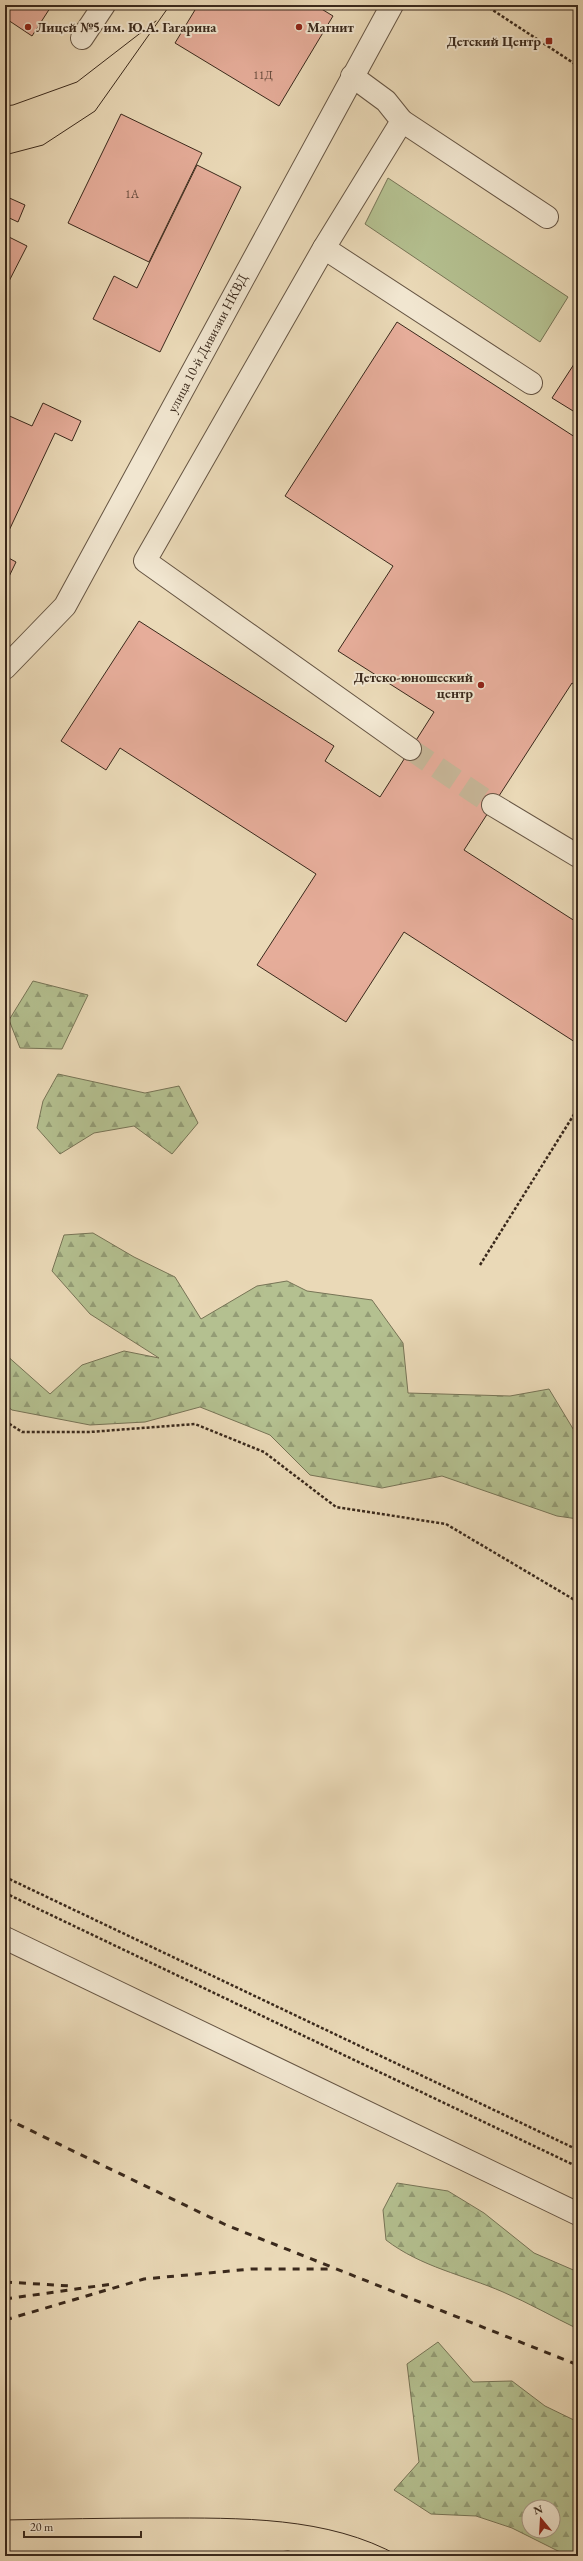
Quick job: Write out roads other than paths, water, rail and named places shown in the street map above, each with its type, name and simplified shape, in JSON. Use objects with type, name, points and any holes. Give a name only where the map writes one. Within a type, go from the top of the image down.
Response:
[{"type":"street","points":[[82,38],[104,5]]},
{"type":"street","name":"улица 10-й Дивизии НКВД","points":[[5,668],[65,606],[352,76],[392,5]]},
{"type":"street","points":[[352,76],[386,101],[402,122],[547,217]]},
{"type":"street","points":[[402,122],[324,248],[145,561],[410,749]]},
{"type":"street","points":[[324,248],[531,384]]},
{"type":"street","points":[[493,805],[578,856]]},
{"type":"street","points":[[5,1938],[578,2214]]},
{"type":"tunnel","points":[[410,749],[493,805]]},
{"type":"tram line","points":[[5,155],[43,145],[95,111],[170,5]]},
{"type":"tram line","points":[[5,106],[13,105],[77,82],[156,21]]},
{"type":"tram line","points":[[5,2520],[102,2518],[251,2519],[313,2526],[343,2533],[372,2543],[399,2556]]},
{"type":"tram line","points":[[239,2556],[288,2551],[312,2556]]},
{"type":"railway","points":[[5,2118],[226,2225],[578,2365]]},
{"type":"railway","points":[[5,2320],[144,2279],[251,2269],[331,2269]]},
{"type":"railway","points":[[5,2282],[71,2286]]},
{"type":"railway","points":[[5,2299],[112,2284]]},
{"type":"place","name":"Лицей №5 им. Ю.А. Гагарина","points":[[28,27]]},
{"type":"place","name":"Магнит","points":[[299,27]]},
{"type":"place","name":"Детский Центр","points":[[549,41]]},
{"type":"place","name":"Детско-юношеский центр","points":[[481,685]]}]
